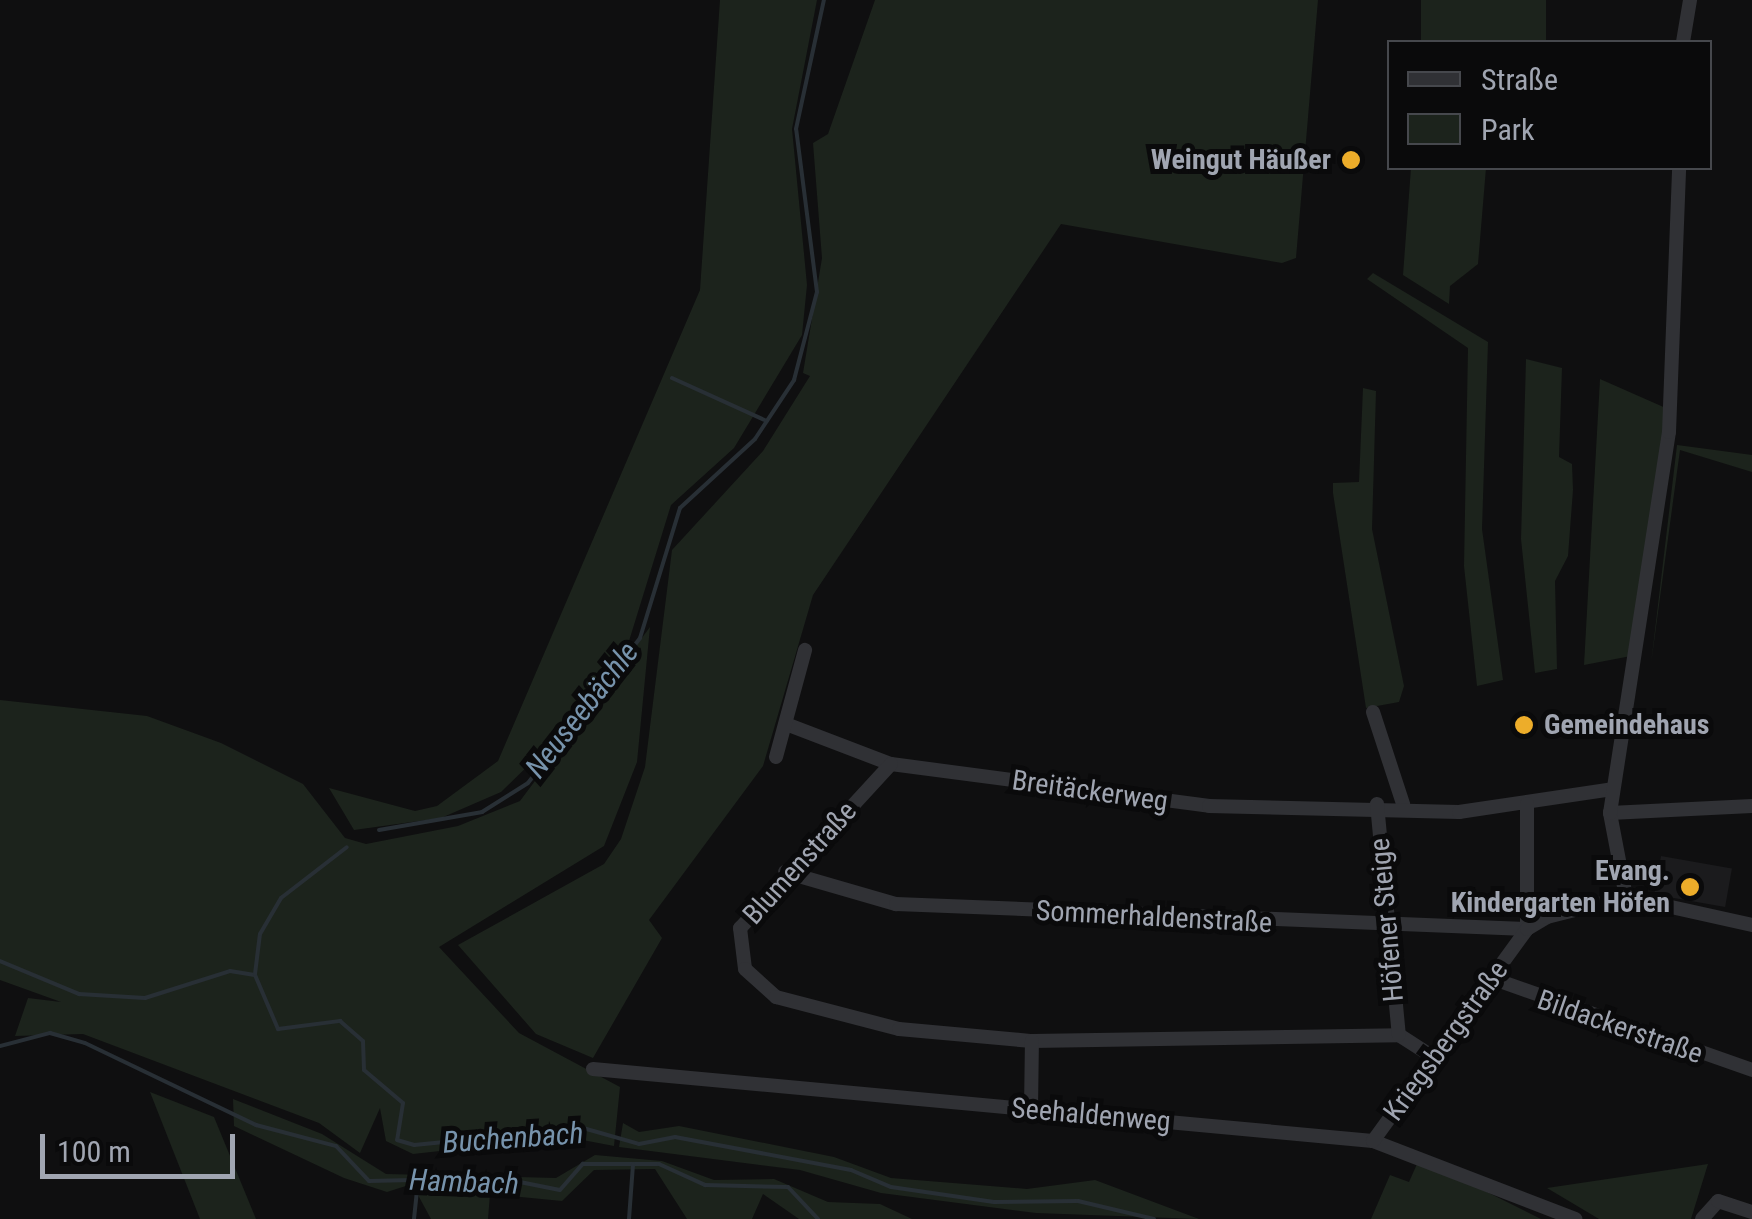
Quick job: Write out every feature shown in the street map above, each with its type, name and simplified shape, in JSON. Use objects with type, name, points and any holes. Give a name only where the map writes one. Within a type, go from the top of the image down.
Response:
[{"type":"street","points":[[1684,40],[1690,0]]},
{"type":"street","points":[[1680,170],[1669,432],[1626,734],[1610,813],[1626,897],[1752,925]]},
{"type":"street","points":[[776,757],[805,650]]},
{"type":"street","points":[[1373,712],[1403,804]]},
{"type":"street","name":"Breitäckerweg","points":[[786,724],[891,764],[1209,806],[1403,804],[1459,812],[1612,789]]},
{"type":"street","name":"Blumenstraße","points":[[891,764],[786,872],[740,928],[739,953],[763,990],[860,1022],[1032,1042],[1399,1035]]},
{"type":"street","name":"Höfener Steige","points":[[1377,804],[1399,1035]]},
{"type":"street","points":[[1527,804],[1528,929]]},
{"type":"street","points":[[1610,813],[1752,806]]},
{"type":"street","name":"Sommerhaldenstraße","points":[[786,872],[896,904],[1528,929]]},
{"type":"street","name":"Kriegsbergstraße","points":[[1373,1142],[1528,929],[1570,907],[1626,897]]},
{"type":"street","name":"Bildackerstraße","points":[[1491,978],[1752,1070]]},
{"type":"street","points":[[1399,1035],[1433,1056]]},
{"type":"street","points":[[1031,1109],[1032,1042]]},
{"type":"street","name":"Seehaldenweg","points":[[593,1069],[780,1093],[1031,1109],[1373,1142],[1576,1219]]},
{"type":"street","points":[[1702,1219],[1718,1201],[1752,1212]]},
{"type":"shaded area","name":"Evang. Kindergarten Höfen","points":[[1661,856],[1732,869],[1725,907],[1654,894]]},
{"type":"green space","points":[[720,0],[817,0],[792,129],[807,285],[802,335],[734,448],[671,505],[625,654],[577,718],[501,792],[441,818],[354,830],[329,788],[415,811],[437,806],[498,761],[700,290]]},
{"type":"green space","points":[[875,0],[1318,0],[1296,258],[1282,263],[1061,224],[813,595],[763,766],[649,920],[662,938],[593,1058],[536,1034],[458,945],[604,864],[621,839],[645,767],[672,550],[763,451],[810,376],[803,373],[822,258],[813,143],[828,134]]},
{"type":"green space","points":[[1421,0],[1546,0],[1546,40],[1421,40]]},
{"type":"green space","points":[[1411,170],[1486,170],[1478,264],[1450,286],[1449,304],[1403,275]]},
{"type":"green space","points":[[1373,273],[1488,342],[1482,529],[1503,680],[1477,686],[1464,566],[1468,348],[1367,279]]},
{"type":"green space","points":[[1526,359],[1562,368],[1559,457],[1572,464],[1573,490],[1568,556],[1555,581],[1557,669],[1535,673],[1521,539]]},
{"type":"green space","points":[[1600,379],[1668,409],[1631,656],[1584,665]]},
{"type":"green space","points":[[1363,388],[1376,391],[1372,529],[1404,686],[1399,702],[1366,708],[1333,493],[1333,483],[1359,482]]},
{"type":"green space","points":[[1677,445],[1752,455],[1752,472],[1680,450],[1651,664]]},
{"type":"green space","points":[[650,627],[637,762],[604,846],[439,947],[519,1033],[620,1087],[614,1146],[567,1137],[413,1154],[386,1141],[380,1108],[360,1153],[319,1123],[83,1034],[15,1036],[28,998],[61,1002],[0,980],[0,700],[147,716],[221,743],[303,784],[345,838],[366,844],[458,826],[520,801]]},
{"type":"green space","points":[[150,1092],[214,1117],[256,1219],[200,1219]]},
{"type":"green space","points":[[233,1099],[322,1134],[386,1174],[556,1178],[595,1155],[662,1161],[714,1180],[774,1179],[828,1202],[880,1204],[912,1219],[799,1219],[763,1194],[752,1219],[687,1219],[655,1169],[594,1170],[562,1201],[490,1194],[488,1219],[431,1219],[412,1184],[387,1192],[344,1178],[234,1126]]},
{"type":"green space","points":[[623,1123],[639,1132],[679,1126],[834,1157],[891,1178],[1027,1189],[1095,1180],[1199,1219],[1036,1213],[881,1193],[800,1170],[619,1147]]},
{"type":"green space","points":[[1417,1164],[1457,1177],[1541,1219],[1371,1219],[1390,1175],[1409,1182]]},
{"type":"green space","points":[[1708,1164],[1691,1219],[1599,1219],[1547,1188]]},
{"type":"waterway","name":"Neuseebächle","points":[[379,830],[482,812],[528,783],[640,638],[680,508],[755,439],[794,380],[817,292],[796,129],[824,0]]},
{"type":"waterway","points":[[672,378],[767,421]]},
{"type":"waterway","name":"Neuseebächle","points":[[255,974],[260,934],[281,898],[347,847]]},
{"type":"waterway","name":"Buchenbach","points":[[0,961],[79,994],[145,998],[230,971],[255,975],[278,1029],[340,1021],[363,1041],[364,1070],[403,1103],[397,1140],[414,1145],[583,1128],[639,1144],[675,1137],[851,1170],[891,1187],[994,1202],[1078,1201],[1154,1219]]},
{"type":"waterway","name":"Hambach","points":[[0,1046],[50,1033],[85,1043],[256,1125],[336,1146],[369,1181],[500,1178],[560,1190],[583,1164],[659,1164],[705,1185],[788,1187],[818,1219]]},
{"type":"waterway","points":[[629,1219],[633,1164]]},
{"type":"waterway","points":[[414,1219],[418,1181]]},
{"type":"place","name":"Weingut Häußer","points":[[1351,160]]},
{"type":"place","name":"Gemeindehaus","points":[[1524,725]]},
{"type":"place","name":"Evang. Kindergarten Höfen","points":[[1690,887]]}]
